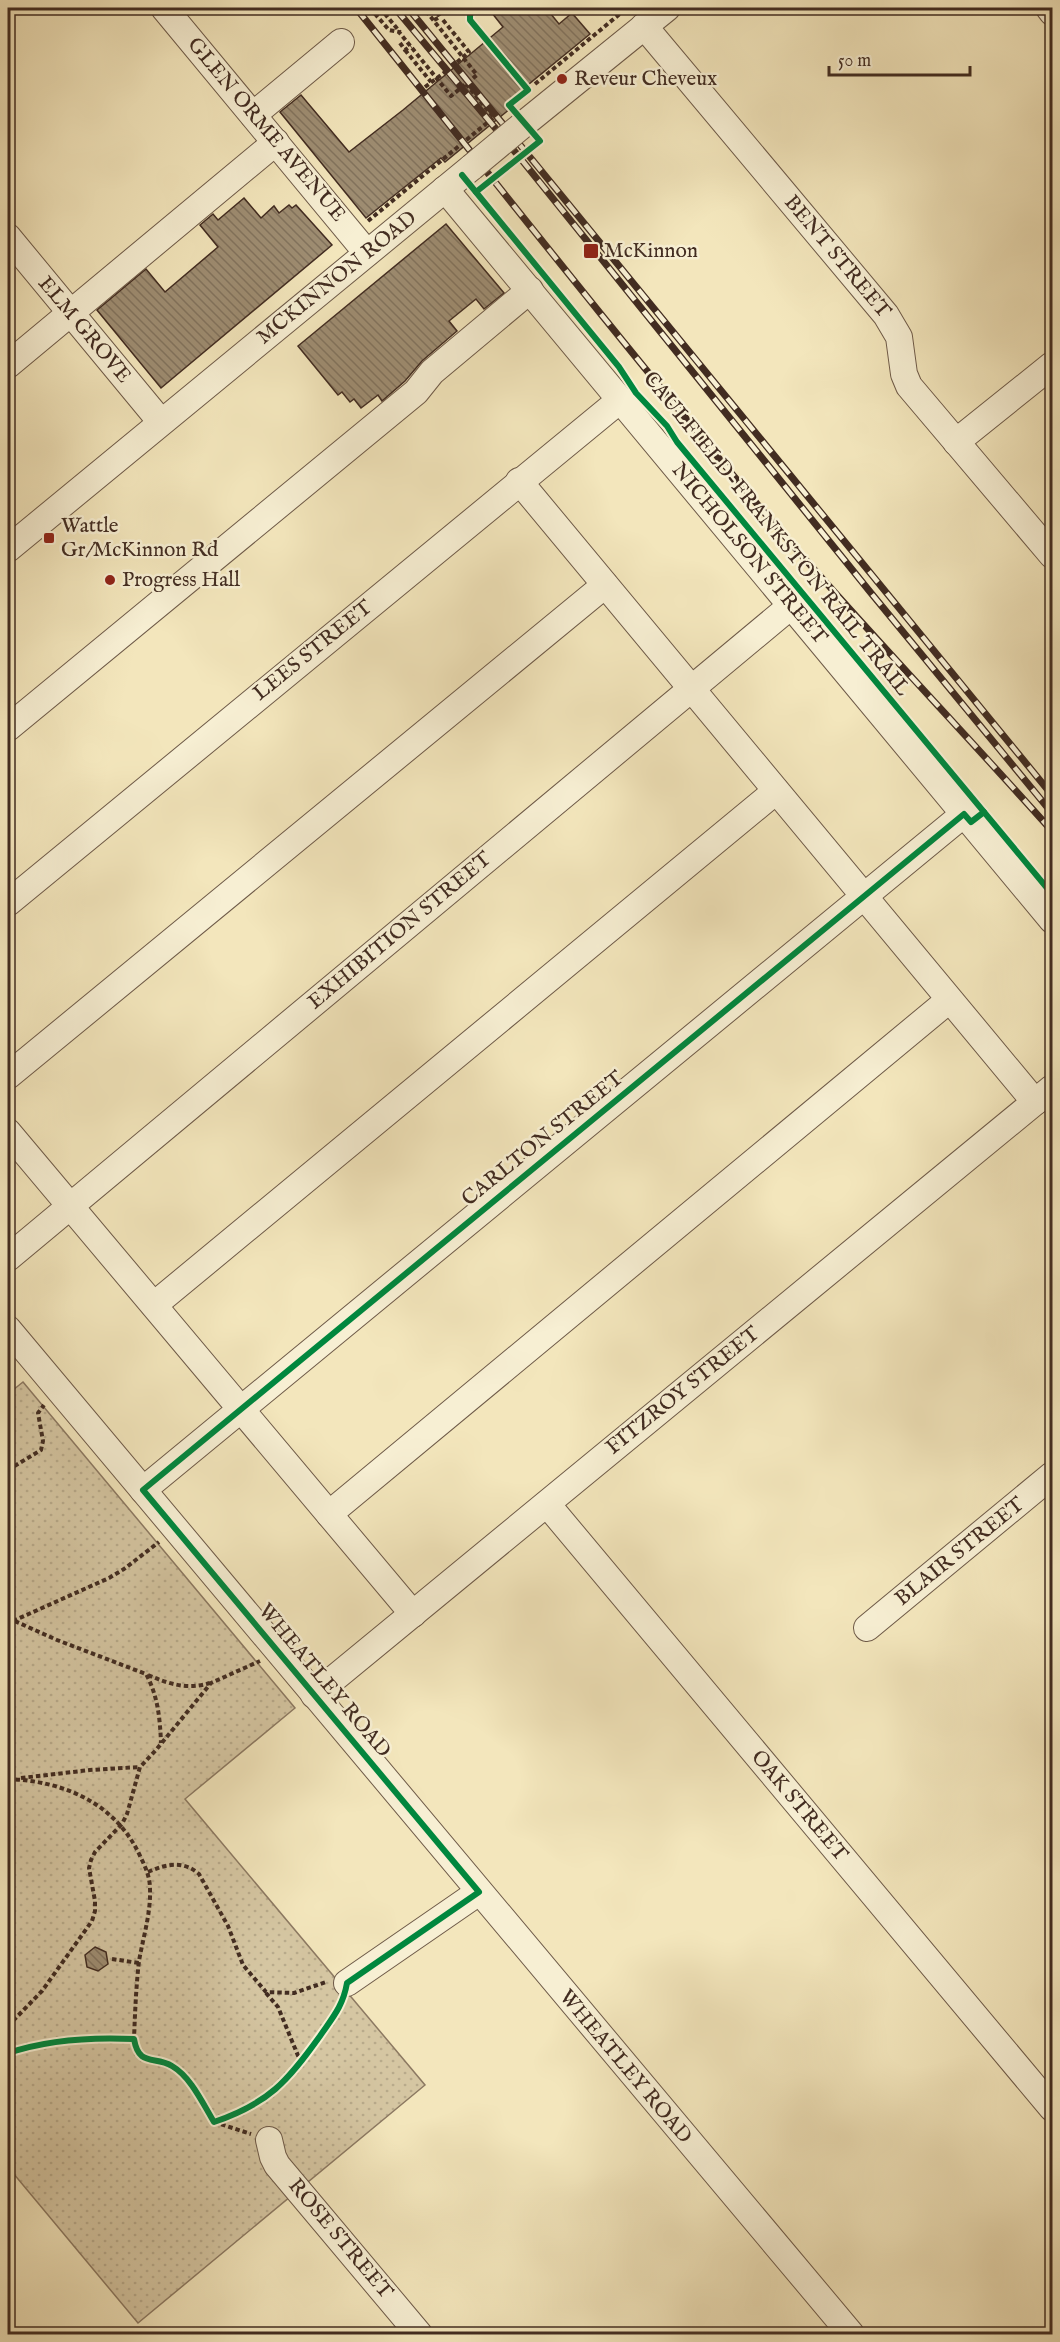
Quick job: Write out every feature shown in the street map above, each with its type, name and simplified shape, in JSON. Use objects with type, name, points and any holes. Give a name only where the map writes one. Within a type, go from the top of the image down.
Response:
[{"type":"street","name":"GLEN ORME AVENUE","points":[[164,8],[367,253]]},
{"type":"street","points":[[1049,8],[1053,12]]},
{"type":"street","name":"MCKINNON ROAD","points":[[8,549],[525,123],[650,12]]},
{"type":"street","name":"BENT STREET","points":[[650,12],[886,315],[899,338],[906,380],[1053,555]]},
{"type":"street","points":[[254,115],[341,42]]},
{"type":"street","points":[[8,365],[276,142]]},
{"type":"street","name":"NICHOLSON STREET","points":[[446,189],[1053,920]]},
{"type":"street","name":"ELM GROVE","points":[[8,237],[161,422]]},
{"type":"street","points":[[8,728],[416,392],[432,372],[530,290]]},
{"type":"street","points":[[956,442],[1053,365]]},
{"type":"street","name":"LEES STREET","points":[[8,903],[620,400]]},
{"type":"street","points":[[519,481],[949,1000],[1044,1095]]},
{"type":"street","points":[[8,1076],[605,585]]},
{"type":"street","name":"EXHIBITION STREET","points":[[8,1258],[792,605]]},
{"type":"street","points":[[154,1305],[777,791]]},
{"type":"street","name":"CARLTON STREET","points":[[143,1490],[964,814]]},
{"type":"street","points":[[329,1514],[949,1000]]},
{"type":"street","name":"FITZROY STREET","points":[[314,1695],[1044,1095]]},
{"type":"street","points":[[8,1132],[413,1614]]},
{"type":"street","name":"WHEATLEY ROAD","points":[[8,1329],[851,2334]]},
{"type":"street","name":"BLAIR STREET","points":[[867,1628],[1053,1475]]},
{"type":"street","name":"OAK STREET","points":[[547,1504],[1053,2108]]},
{"type":"street","points":[[347,1983],[479,1893]]},
{"type":"street","name":"ROSE STREET","points":[[268,2140],[277,2165],[420,2334]]},
{"type":"path","points":[[370,8],[389,30],[399,32],[410,45]]},
{"type":"path","points":[[380,8],[451,96],[477,75],[426,11],[426,8]]},
{"type":"path","points":[[426,8],[435,21],[440,17],[437,12],[469,52],[456,63]]},
{"type":"path","points":[[469,14],[478,8]]},
{"type":"path","points":[[528,90],[650,12]]},
{"type":"path","points":[[437,24],[442,20]]},
{"type":"path","points":[[410,45],[404,49],[431,82]]},
{"type":"path","points":[[426,87],[445,72]]},
{"type":"path","points":[[466,84],[494,118]]},
{"type":"path","points":[[365,223],[501,111]]},
{"type":"path","points":[[8,1470],[41,1450],[43,1441],[38,1413],[45,1405]]},
{"type":"path","points":[[13,1621],[109,1578],[159,1541]]},
{"type":"path","points":[[8,1618],[57,1640],[176,1686],[211,1683],[279,1653]]},
{"type":"path","points":[[146,1674],[155,1692],[161,1744]]},
{"type":"path","points":[[8,2026],[42,1991],[87,1930],[95,1911],[89,1868],[95,1852],[122,1824],[132,1799],[140,1767],[211,1683]]},
{"type":"path","points":[[8,1779],[140,1767]]},
{"type":"path","points":[[16,1779],[80,1794],[122,1824],[136,1846],[147,1872],[150,1889],[139,1963],[135,2048]]},
{"type":"path","points":[[147,1872],[171,1864],[192,1869],[199,1874],[228,1926],[243,1965],[278,2007],[301,2063]]},
{"type":"path","points":[[112,1959],[139,1963]]},
{"type":"path","points":[[266,1992],[294,1993],[334,1980],[347,1983]]},
{"type":"path","points":[[124,2039],[134,2039]]},
{"type":"path","points":[[294,2072],[308,2053]]},
{"type":"path","points":[[209,2113],[214,2122],[268,2140]]},
{"type":"path","points":[[214,2122],[223,2119]]},
{"type":"shaded area","points":[[23,1382],[295,1708],[185,1799],[425,2085],[138,2323],[8,2167],[8,1394]]},
{"type":"building","points":[[488,8],[546,8],[559,24],[572,13],[590,34],[523,89],[527,95],[445,162],[441,158],[366,218],[280,112],[301,95],[349,152],[503,27]]},
{"type":"building","points":[[244,198],[261,218],[274,206],[279,213],[289,205],[292,208],[296,205],[332,245],[161,388],[97,310],[146,269],[165,292],[218,247],[200,225],[213,214],[218,220]]},
{"type":"building","points":[[446,224],[504,293],[484,309],[476,299],[449,321],[457,331],[422,361],[405,381],[382,401],[378,395],[361,408],[354,399],[350,402],[342,392],[338,395],[298,346]]},
{"type":"building","points":[[95,1947],[106,1952],[108,1964],[98,1971],[87,1967],[85,1955]]},
{"type":"railway","points":[[356,8],[606,320],[758,505],[830,588],[1052,831]]},
{"type":"railway","points":[[395,8],[521,159],[871,593],[1052,813]]},
{"type":"railway","points":[[408,8],[1052,795]]},
{"type":"cycle path","points":[[476,192],[540,141],[509,105],[528,90],[470,20],[470,14],[478,8]]},
{"type":"cycle path","name":"CAULFIELD-FRANKSTON RAIL TRAIL","points":[[462,175],[619,367],[636,393],[667,426],[677,442],[1052,894]]},
{"type":"cycle path","points":[[8,2053],[70,2040],[134,2039],[136,2048],[144,2057],[166,2063],[185,2077],[214,2122],[263,2099],[286,2078],[333,2017],[343,1998],[347,1983],[479,1892],[143,1490],[964,814],[971,822],[984,812]]},
{"type":"place","name":"Reveur Cheveux","points":[[562,79]]},
{"type":"place","name":"McKinnon","points":[[591,251]]},
{"type":"place","name":"Wattle Gr/McKinnon Rd","points":[[49,538]]},
{"type":"place","name":"Progress Hall","points":[[110,580]]}]
